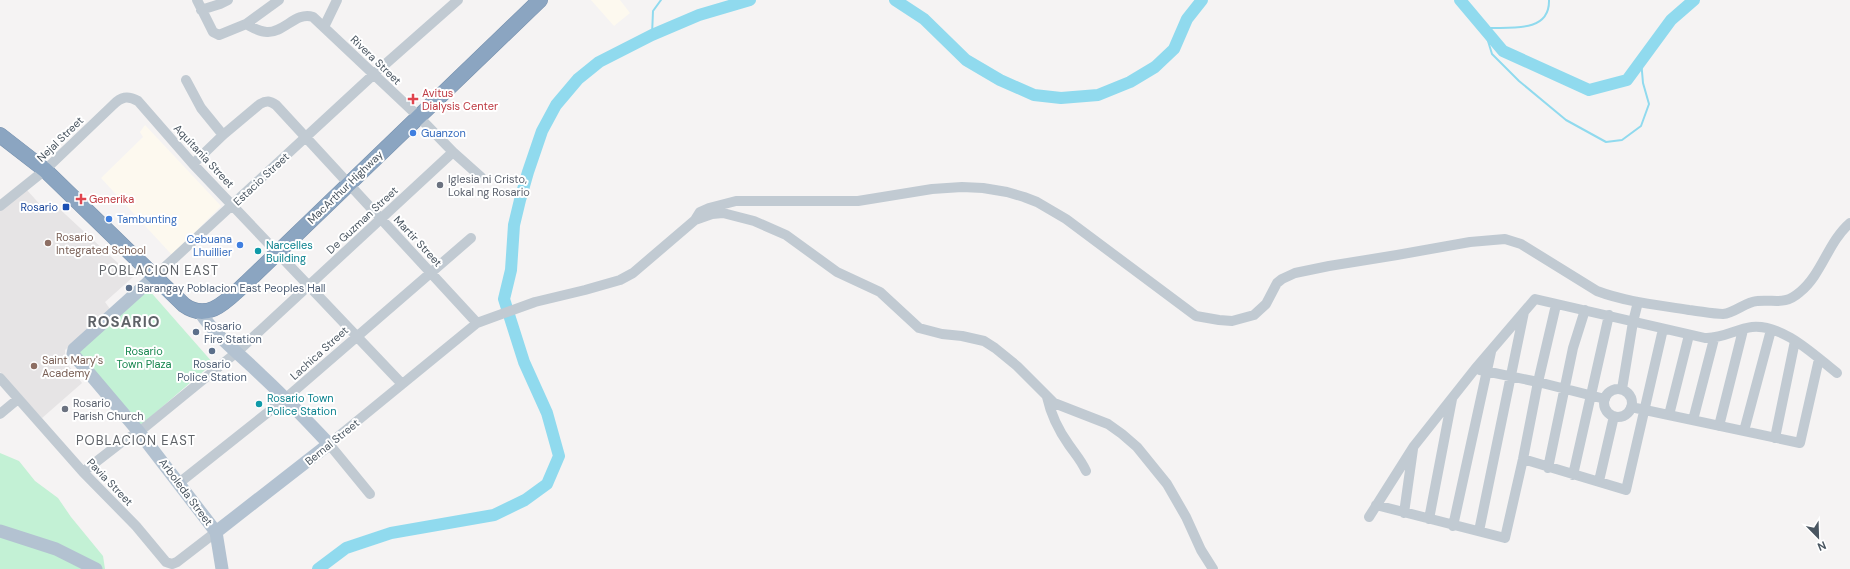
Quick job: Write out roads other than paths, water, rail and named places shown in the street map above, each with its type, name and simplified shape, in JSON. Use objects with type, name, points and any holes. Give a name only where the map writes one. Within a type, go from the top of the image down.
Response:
[{"type":"highway","name":"MacArthur Highway","points":[[200,312],[209,312],[226,300],[349,185],[534,2]]},
{"type":"highway","points":[[0,134],[45,170],[184,305],[192,311],[200,312]]},
{"type":"main road","name":"Estacio Street","points":[[77,361],[72,354],[74,349],[154,277]]},
{"type":"main road","points":[[200,312],[207,323],[286,398],[330,444]]},
{"type":"main road","name":"Arboleda Street","points":[[77,361],[139,432],[216,532]]},
{"type":"main road","name":"Bernal Street","points":[[216,532],[330,444]]},
{"type":"main road","points":[[0,530],[56,549],[96,569]]},
{"type":"main road","points":[[216,532],[222,569]]},
{"type":"street","points":[[197,0],[201,10],[216,35],[246,24],[279,0]]},
{"type":"street","points":[[201,10],[228,0]]},
{"type":"street","points":[[324,27],[337,0]]},
{"type":"street","name":"Estacio Street","points":[[154,277],[373,75],[458,0]]},
{"type":"street","name":"Rivera Street","points":[[246,24],[262,31],[272,32],[298,18],[309,15],[313,17],[418,116],[453,152],[481,177]]},
{"type":"street","points":[[186,80],[201,108],[223,134],[193,164]]},
{"type":"street","name":"Nejal Street","points":[[0,206],[45,170],[118,100],[127,97],[138,101]]},
{"type":"street","name":"Martir Street","points":[[223,134],[264,102],[268,100],[276,105],[477,323]]},
{"type":"street","name":"Aquitania Street","points":[[138,101],[193,164],[310,285],[402,384]]},
{"type":"street","name":"De Guzman Street","points":[[83,472],[123,441],[139,432],[237,352],[453,152]]},
{"type":"street","name":"Bernal Street","points":[[330,444],[477,323],[535,302],[599,287],[620,280],[633,273],[695,220],[700,212],[736,201],[858,201],[884,198],[932,189],[962,187],[983,188],[1024,197],[1049,209],[1080,229],[1196,316],[1232,321],[1254,315],[1266,304],[1277,283],[1295,273],[1470,242],[1505,238],[1521,244],[1597,291],[1608,295],[1638,302],[1723,314],[1753,301],[1786,301],[1802,291],[1810,281],[1835,240],[1850,223]]},
{"type":"street","points":[[695,220],[712,214],[723,213],[772,228],[786,235],[837,272],[880,292],[919,328],[942,334],[974,338],[995,348],[1017,366],[1054,403],[1108,424],[1137,447],[1167,484],[1186,518],[1201,550],[1213,569]]},
{"type":"street","name":"Lachica Street","points":[[179,483],[286,398],[471,238]]},
{"type":"street","points":[[1369,517],[1414,446],[1491,349],[1535,299],[1556,305],[1609,315],[1689,335],[1714,339],[1753,327],[1783,332],[1837,373]]},
{"type":"street","points":[[1622,389],[1633,322],[1638,302]]},
{"type":"street","points":[[1376,505],[1453,526],[1505,538],[1556,305]]},
{"type":"street","points":[[1479,531],[1525,310]]},
{"type":"street","points":[[1548,468],[1573,348],[1585,310]]},
{"type":"street","points":[[1572,475],[1609,315]]},
{"type":"street","points":[[1523,459],[1548,468],[1599,481],[1626,490],[1663,329]]},
{"type":"street","points":[[1719,426],[1743,330]]},
{"type":"street","points":[[1744,431],[1771,330]]},
{"type":"street","points":[[1669,415],[1689,335]]},
{"type":"street","points":[[1693,420],[1714,339]]},
{"type":"street","points":[[1774,438],[1795,341]]},
{"type":"street","points":[[1453,526],[1491,349]]},
{"type":"street","points":[[1631,407],[1800,444],[1819,359]]},
{"type":"street","points":[[1475,369],[1565,388],[1604,399]]},
{"type":"street","name":"Pavia Street","points":[[0,378],[83,472],[136,526],[163,560],[169,563],[174,563]]},
{"type":"street","points":[[1604,399],[1611,391],[1622,389]]},
{"type":"street","points":[[1604,399],[1606,410],[1614,416],[1625,415],[1631,407],[1630,396],[1622,389]]},
{"type":"street","points":[[1047,397],[1053,416],[1060,430],[1081,459],[1086,471]]},
{"type":"street","points":[[1429,519],[1453,397]]},
{"type":"street","points":[[0,414],[18,399]]},
{"type":"street","points":[[1599,481],[1614,416]]},
{"type":"street","points":[[330,444],[370,494]]},
{"type":"street","points":[[1404,513],[1414,446]]},
{"type":"street","name":"Bernal Street","points":[[174,563],[216,532]]},
{"type":"waterway","points":[[652,35],[653,11],[661,0]]},
{"type":"waterway","points":[[318,569],[346,548],[391,533],[494,515],[525,500],[547,484],[559,456],[547,413],[524,362],[504,299],[511,270],[514,225],[528,172],[542,131],[556,105],[578,79],[599,62],[652,35],[699,15],[750,0]]},
{"type":"waterway","points":[[895,0],[924,19],[966,60],[1000,80],[1034,95],[1061,98],[1098,95],[1130,82],[1155,67],[1174,49],[1187,19],[1202,0]]},
{"type":"waterway","points":[[1460,0],[1503,51],[1589,90],[1627,80],[1671,20],[1694,0]]},
{"type":"waterway","points":[[1549,0],[1547,11],[1543,19],[1535,24],[1515,28],[1484,28],[1492,54],[1519,81],[1566,120],[1606,142],[1622,140],[1641,126],[1649,104],[1643,83],[1641,60]]},
{"type":"place","name":"Avitus Dialysis Center","points":[[413,99]]},
{"type":"place","name":"Guanzon","points":[[413,133]]},
{"type":"place","name":"Iglesia ni Cristo, Lokal ng Rosario","points":[[440,185]]},
{"type":"place","name":"Generika","points":[[81,199]]},
{"type":"place","name":"Rosario","points":[[66,207]]},
{"type":"place","name":"Tambunting","points":[[109,219]]},
{"type":"place","name":"Rosario Integrated School","points":[[48,243]]},
{"type":"place","name":"Cebuana Lhuillier","points":[[240,245]]},
{"type":"place","name":"Narcelles Building","points":[[258,251]]},
{"type":"place","name":"Barangay Poblacion East Peoples Hall","points":[[129,288]]},
{"type":"place","name":"Rosario Fire Station","points":[[196,332]]},
{"type":"place","name":"Rosario Police Station","points":[[212,351]]},
{"type":"place","name":"Saint Mary's Academy","points":[[34,366]]},
{"type":"place","name":"Rosario Town Police Station","points":[[259,404]]},
{"type":"place","name":"Rosario Parish Church","points":[[65,409]]},
{"type":"district","name":"POBLACION EAST","points":[[159,270]]},
{"type":"district","name":"ROSARIO","points":[[124,322]]},
{"type":"district","name":"POBLACION EAST","points":[[136,440]]},
{"type":"park label","name":"Rosario Town Plaza","points":[[144,357]]}]
